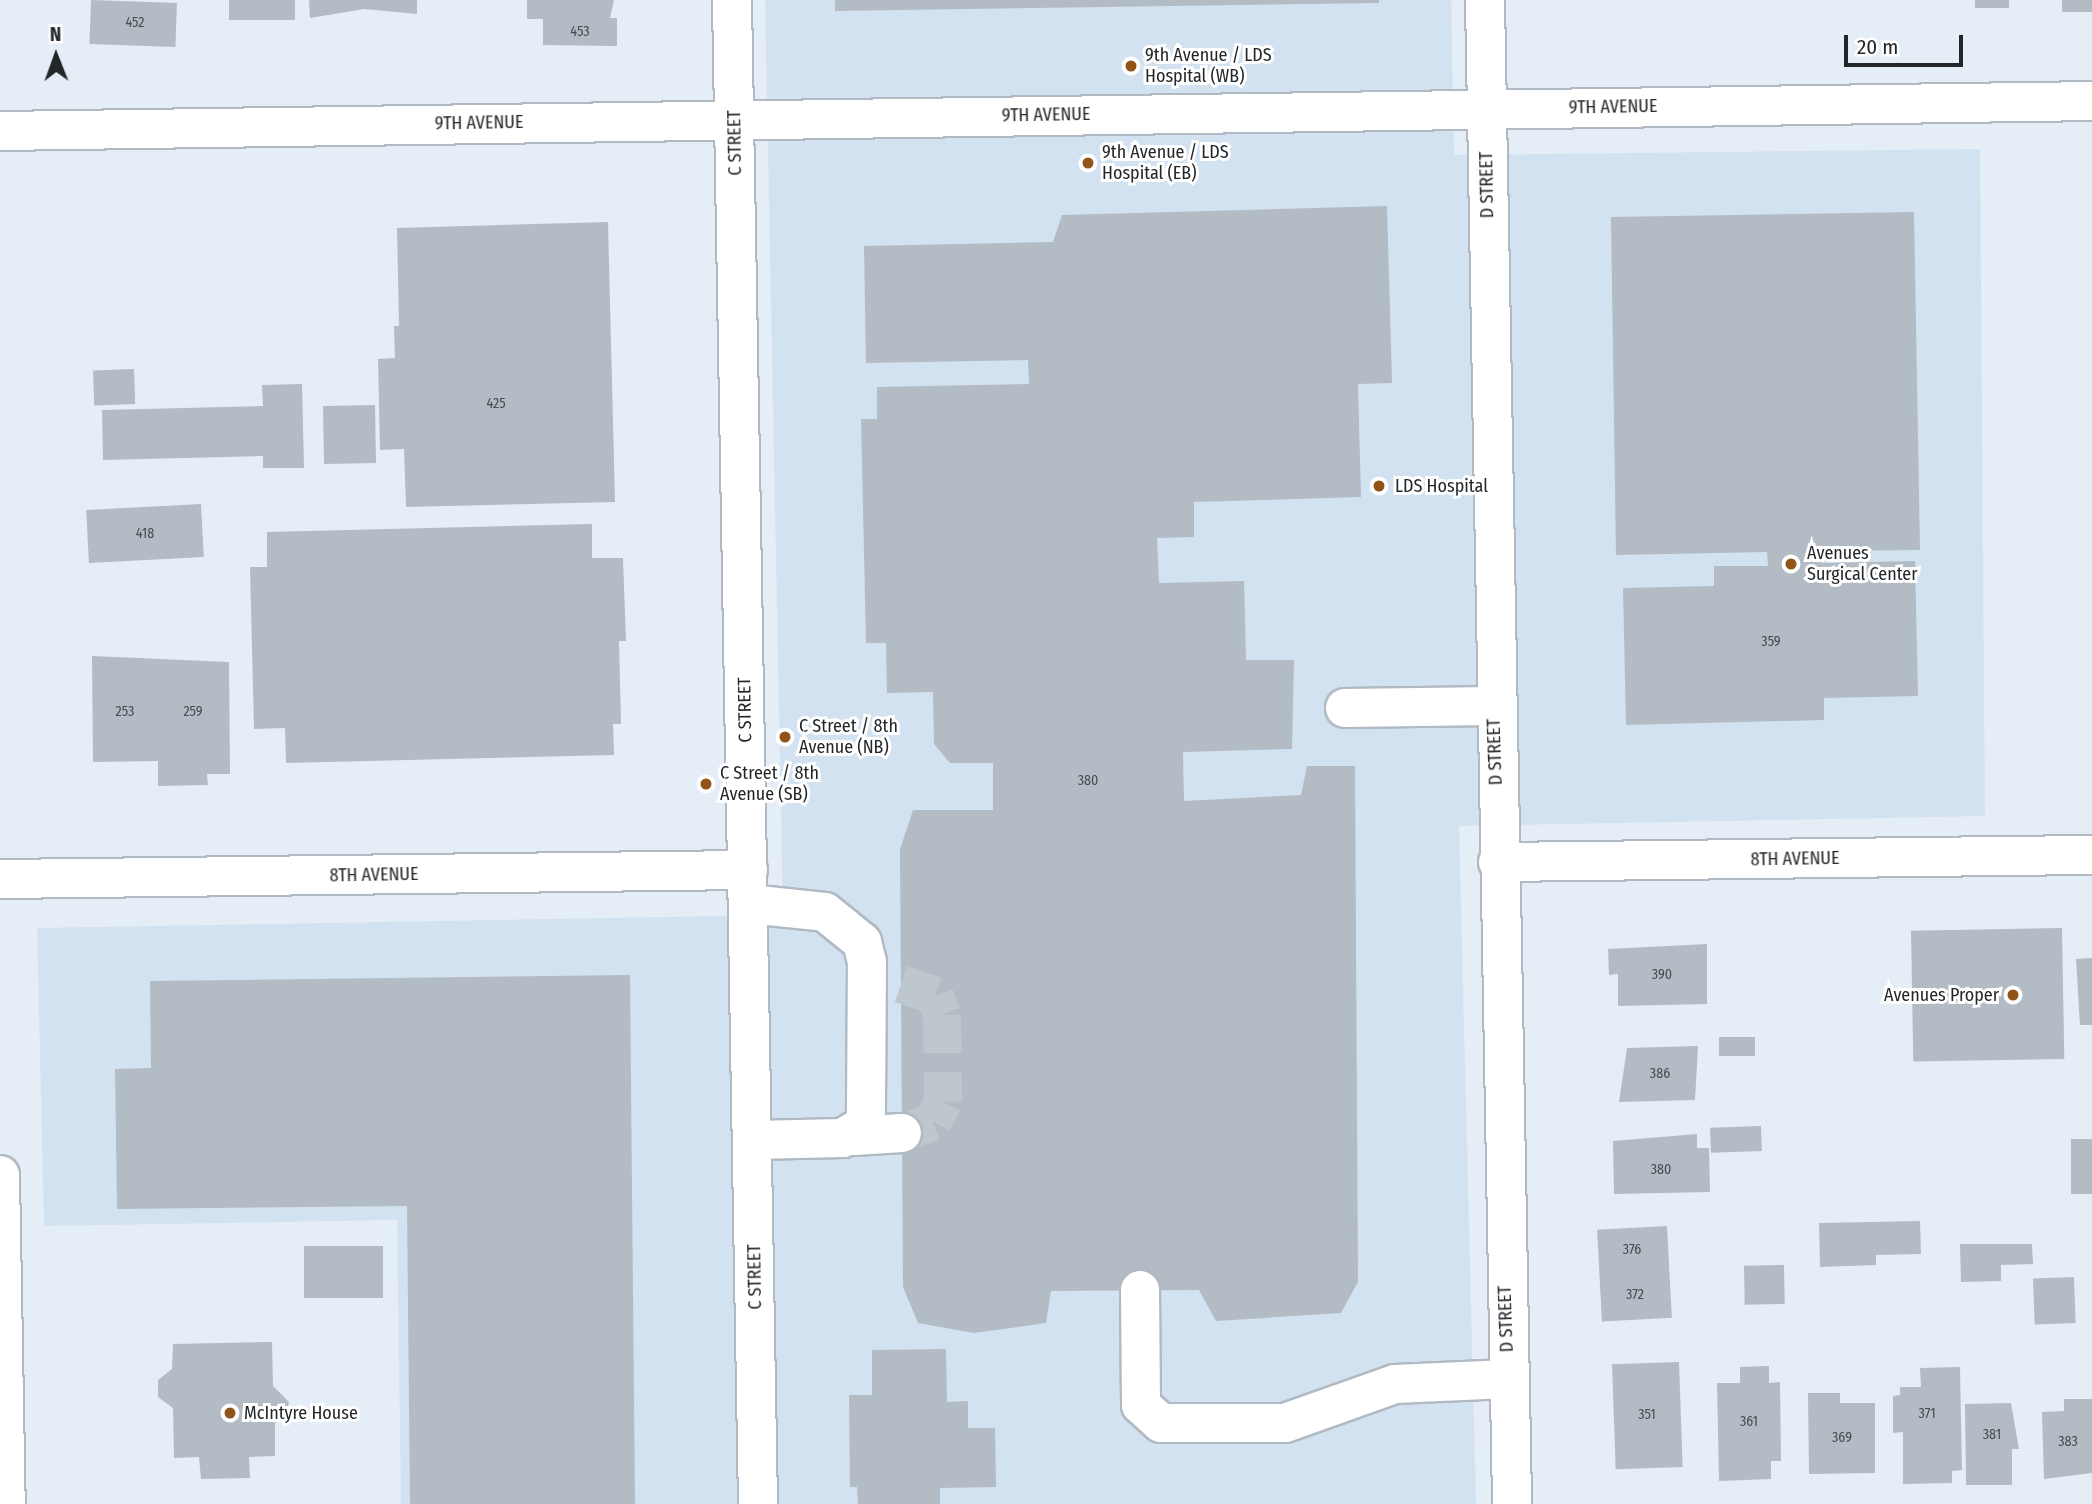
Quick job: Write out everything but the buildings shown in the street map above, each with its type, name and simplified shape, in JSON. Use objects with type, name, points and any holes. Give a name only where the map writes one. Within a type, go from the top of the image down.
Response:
[{"type":"street","name":"C STREET","points":[[732,0],[754,1140],[758,1504]]},
{"type":"street","name":"D STREET","points":[[1485,0],[1494,706],[1512,1504]]},
{"type":"street","name":"9TH AVENUE","points":[[0,131],[735,118],[2092,101]]},
{"type":"street","points":[[1345,708],[1494,706]]},
{"type":"street","name":"8TH AVENUE","points":[[1498,862],[2092,855]]},
{"type":"street","name":"8TH AVENUE","points":[[0,879],[749,887],[847,925],[862,942],[884,984],[867,1114],[854,1136]]},
{"type":"street","points":[[754,1140],[902,1133]]},
{"type":"street","points":[[0,1175],[6,1504]]},
{"type":"street","points":[[1140,1290],[1141,1405],[1161,1423],[1285,1423],[1395,1384],[1508,1378]]},
{"type":"shaded area","name":"LDS Hospital","points":[[765,0],[1451,0],[1454,155],[1980,149],[1985,816],[1459,826],[1476,1504],[401,1504],[397,1220],[44,1226],[37,928],[783,915]]},
{"type":"tunnel","points":[[901,984],[935,996],[942,1015],[943,1102],[933,1122],[902,1133]]},
{"type":"place","name":"9th Avenue / LDS Hospital (WB)","points":[[1131,66]]},
{"type":"place","name":"9th Avenue / LDS Hospital (EB)","points":[[1088,163]]},
{"type":"place","name":"LDS Hospital","points":[[1379,486]]},
{"type":"place","name":"Avenues Surgical Center","points":[[1791,564]]},
{"type":"place","name":"C Street / 8th Avenue (NB)","points":[[785,737]]},
{"type":"place","name":"C Street / 8th Avenue (SB)","points":[[706,784]]},
{"type":"place","name":"Avenues Proper","points":[[2013,995]]},
{"type":"place","name":"McIntyre House","points":[[230,1413]]}]
